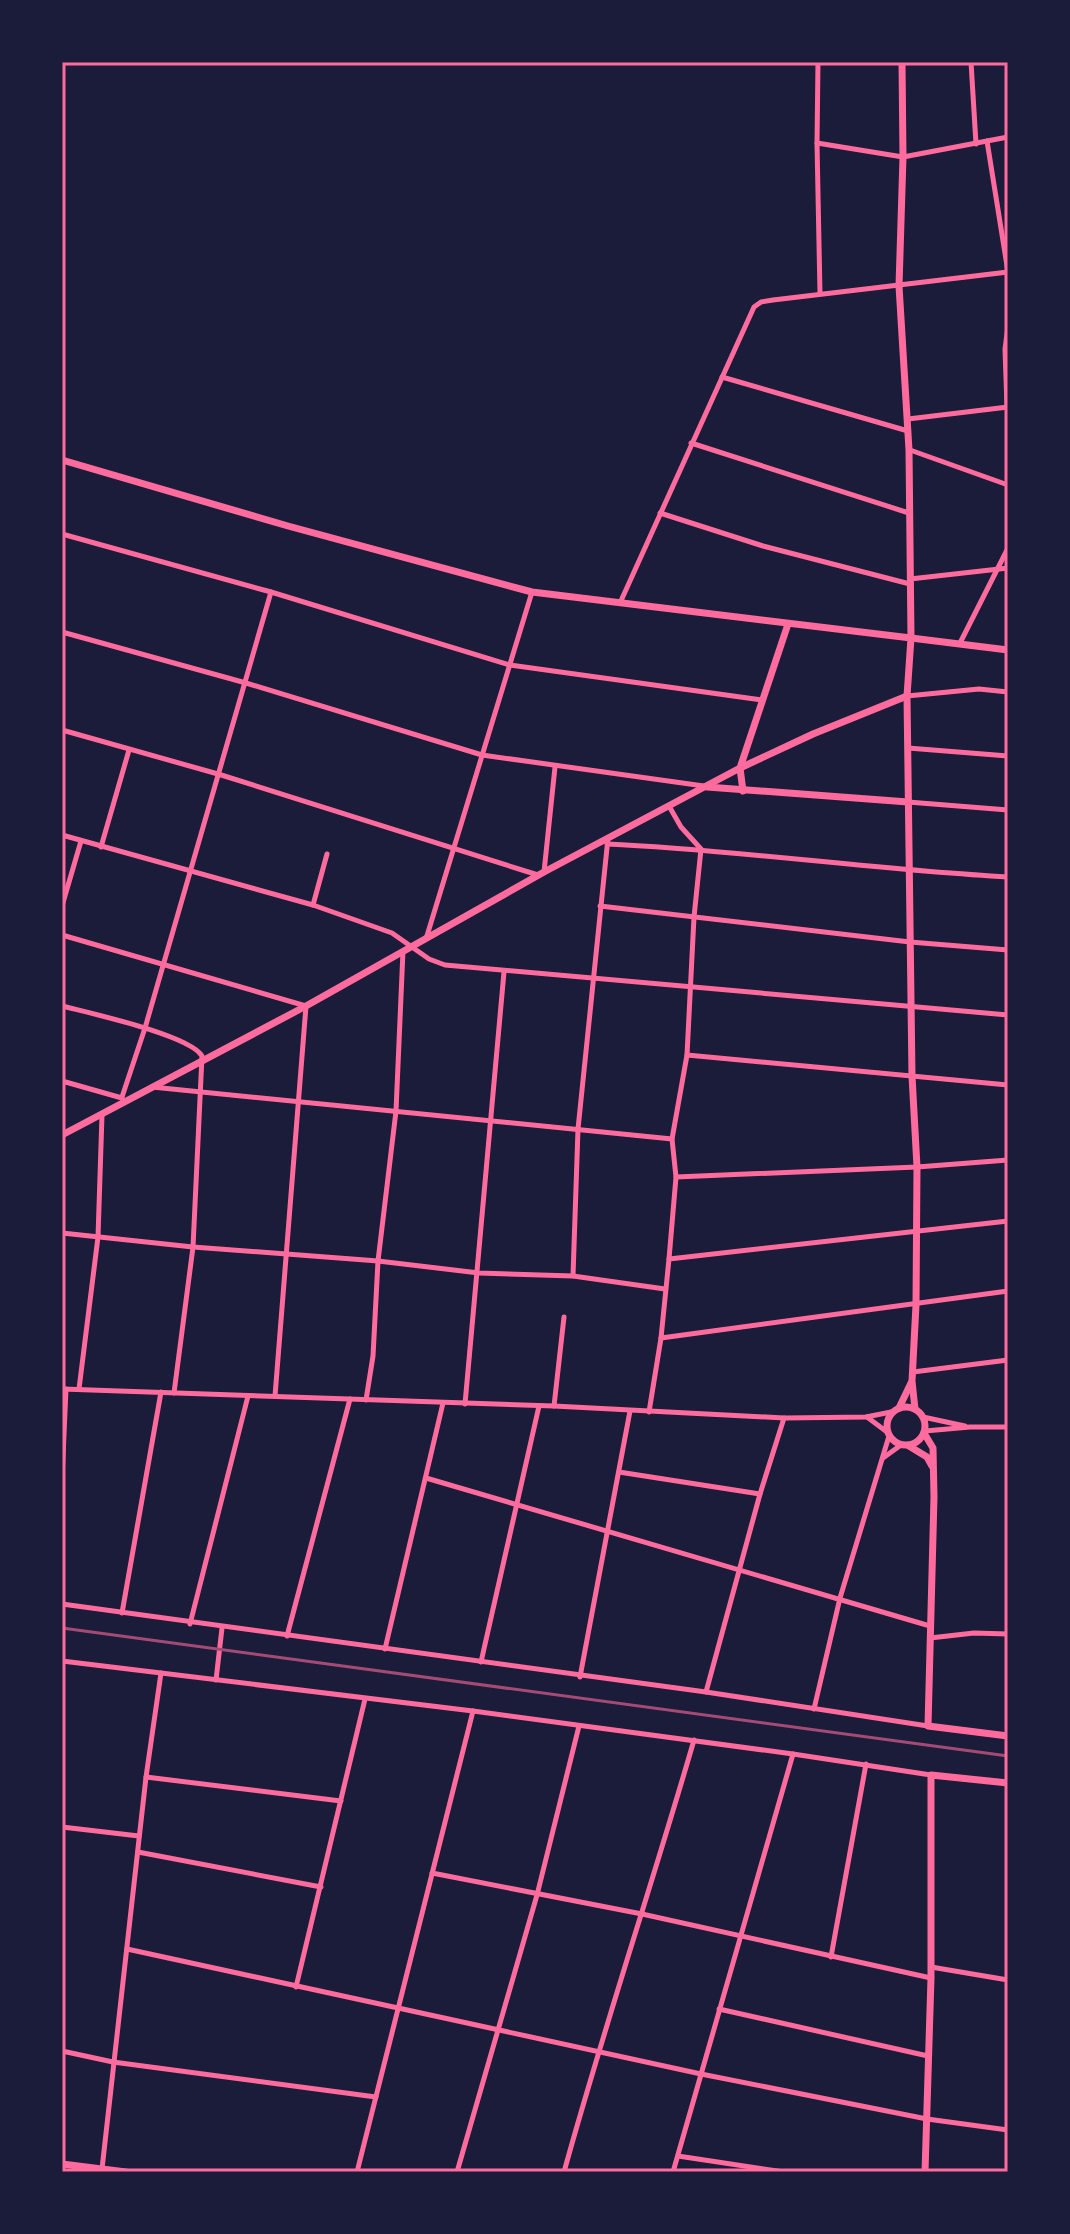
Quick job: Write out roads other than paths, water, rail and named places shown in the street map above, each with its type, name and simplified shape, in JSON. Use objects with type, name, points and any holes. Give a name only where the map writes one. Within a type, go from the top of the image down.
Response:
[{"type":"main road","points":[[902,62],[899,286],[909,450],[911,638],[907,696],[908,802],[912,1076],[917,1167],[912,1376],[915,1409],[923,1417],[925,1432],[933,1448],[928,1726],[1008,1736]]},
{"type":"main road","points":[[62,460],[532,592],[1008,650]]},
{"type":"main road","points":[[743,791],[740,768],[788,624]]},
{"type":"main road","points":[[62,1135],[102,1115],[124,1099],[306,1006],[541,873],[608,841],[705,786],[813,734],[907,696]]},
{"type":"main road","points":[[705,786],[908,802]]},
{"type":"main road","points":[[899,1408],[912,1376]]},
{"type":"main road","points":[[915,1409],[899,1408],[891,1412],[887,1423],[888,1434],[927,1457],[933,1468]]},
{"type":"main road","points":[[904,1445],[917,1442],[925,1432]]},
{"type":"main road","points":[[925,2172],[931,1978],[931,1775],[1008,1783]]},
{"type":"main road","points":[[62,2164],[126,2172]]},
{"type":"street","points":[[818,62],[820,294]]},
{"type":"street","points":[[971,62],[976,144]]},
{"type":"street","points":[[817,143],[903,157],[1008,137]]},
{"type":"street","points":[[619,605],[750,312],[758,303],[1008,272],[987,141]]},
{"type":"street","points":[[908,419],[1008,407],[1005,349],[1008,326]]},
{"type":"street","points":[[722,377],[908,431]]},
{"type":"street","points":[[691,443],[909,513]]},
{"type":"street","points":[[909,450],[1008,485]]},
{"type":"street","points":[[660,513],[763,546],[909,581],[1008,568]]},
{"type":"street","points":[[62,534],[271,592],[510,665],[762,700]]},
{"type":"street","points":[[960,643],[1008,548]]},
{"type":"street","points":[[62,1081],[124,1099],[271,592]]},
{"type":"street","points":[[426,939],[532,592]]},
{"type":"street","points":[[62,632],[246,683],[482,755],[705,786]]},
{"type":"street","points":[[907,696],[979,689],[1008,692]]},
{"type":"street","points":[[62,730],[218,774],[541,873],[555,767]]},
{"type":"street","points":[[908,748],[1008,756]]},
{"type":"street","points":[[101,847],[129,750]]},
{"type":"street","points":[[908,802],[1008,810]]},
{"type":"street","points":[[649,1412],[669,1259],[676,1177],[672,1139],[687,1055],[701,849],[681,827],[669,806]]},
{"type":"street","points":[[62,835],[313,905],[392,933],[406,949],[437,963],[504,972],[595,977],[1008,1015]]},
{"type":"street","points":[[62,906],[81,841]]},
{"type":"street","points":[[573,1276],[578,1129],[608,841],[910,872],[1008,877]]},
{"type":"street","points":[[313,905],[327,854]]},
{"type":"street","points":[[600,906],[910,942],[1008,950]]},
{"type":"street","points":[[62,935],[306,1006],[275,1396]]},
{"type":"street","points":[[366,1400],[373,1356],[378,1261],[396,1111],[406,949]]},
{"type":"street","points":[[465,1404],[504,972]]},
{"type":"street","points":[[62,1006],[145,1028],[194,1046],[203,1060],[193,1247],[174,1393]]},
{"type":"street","points":[[687,1055],[1008,1085]]},
{"type":"street","points":[[152,1087],[672,1139]]},
{"type":"street","points":[[79,1389],[98,1237],[102,1115]]},
{"type":"street","points":[[676,1177],[1008,1160]]},
{"type":"street","points":[[669,1259],[1008,1221]]},
{"type":"street","points":[[62,1233],[479,1273],[573,1276],[665,1289]]},
{"type":"street","points":[[661,1338],[1008,1291]]},
{"type":"street","points":[[554,1406],[564,1317]]},
{"type":"street","points":[[912,1376],[1008,1360]]},
{"type":"street","points":[[62,1480],[64,1389],[554,1406],[784,1418],[866,1417],[891,1412]]},
{"type":"street","points":[[122,1613],[161,1392]]},
{"type":"street","points":[[190,1624],[248,1396]]},
{"type":"street","points":[[287,1636],[350,1399]]},
{"type":"street","points":[[385,1649],[443,1403]]},
{"type":"street","points":[[481,1662],[539,1406]]},
{"type":"street","points":[[580,1677],[630,1411]]},
{"type":"street","points":[[814,1709],[840,1598],[888,1434],[866,1417]]},
{"type":"street","points":[[923,1417],[970,1427]]},
{"type":"street","points":[[706,1692],[784,1418]]},
{"type":"street","points":[[925,1432],[1008,1427]]},
{"type":"street","points":[[880,1462],[891,1450],[904,1445]]},
{"type":"street","points":[[619,1472],[760,1494]]},
{"type":"street","points":[[426,1478],[930,1626]]},
{"type":"street","points":[[62,1604],[190,1624],[706,1692],[928,1726]]},
{"type":"street","points":[[216,1680],[222,1628]]},
{"type":"street","points":[[930,1638],[974,1633],[1008,1634]]},
{"type":"street","points":[[62,1661],[473,1711],[931,1775]]},
{"type":"street","points":[[102,2170],[146,1777],[161,1673]]},
{"type":"street","points":[[296,1987],[365,1699]]},
{"type":"street","points":[[357,2172],[473,1711]]},
{"type":"street","points":[[457,2172],[537,1895],[579,1726]]},
{"type":"street","points":[[564,2172],[597,2052],[694,1740]]},
{"type":"street","points":[[673,2172],[793,1754]]},
{"type":"street","points":[[831,1957],[866,1764]]},
{"type":"street","points":[[146,1777],[341,1801]]},
{"type":"street","points":[[62,1827],[139,1836]]},
{"type":"street","points":[[138,1852],[321,1887]]},
{"type":"street","points":[[432,1873],[642,1914],[931,1978]]},
{"type":"street","points":[[127,1949],[701,2074],[927,2119],[1008,2130]]},
{"type":"street","points":[[931,1967],[1008,1980]]},
{"type":"street","points":[[719,2009],[928,2056]]},
{"type":"street","points":[[62,2051],[113,2062],[376,2097]]},
{"type":"street","points":[[678,2156],[784,2172]]},
{"type":"railway","points":[[62,1628],[1008,1756]]}]
